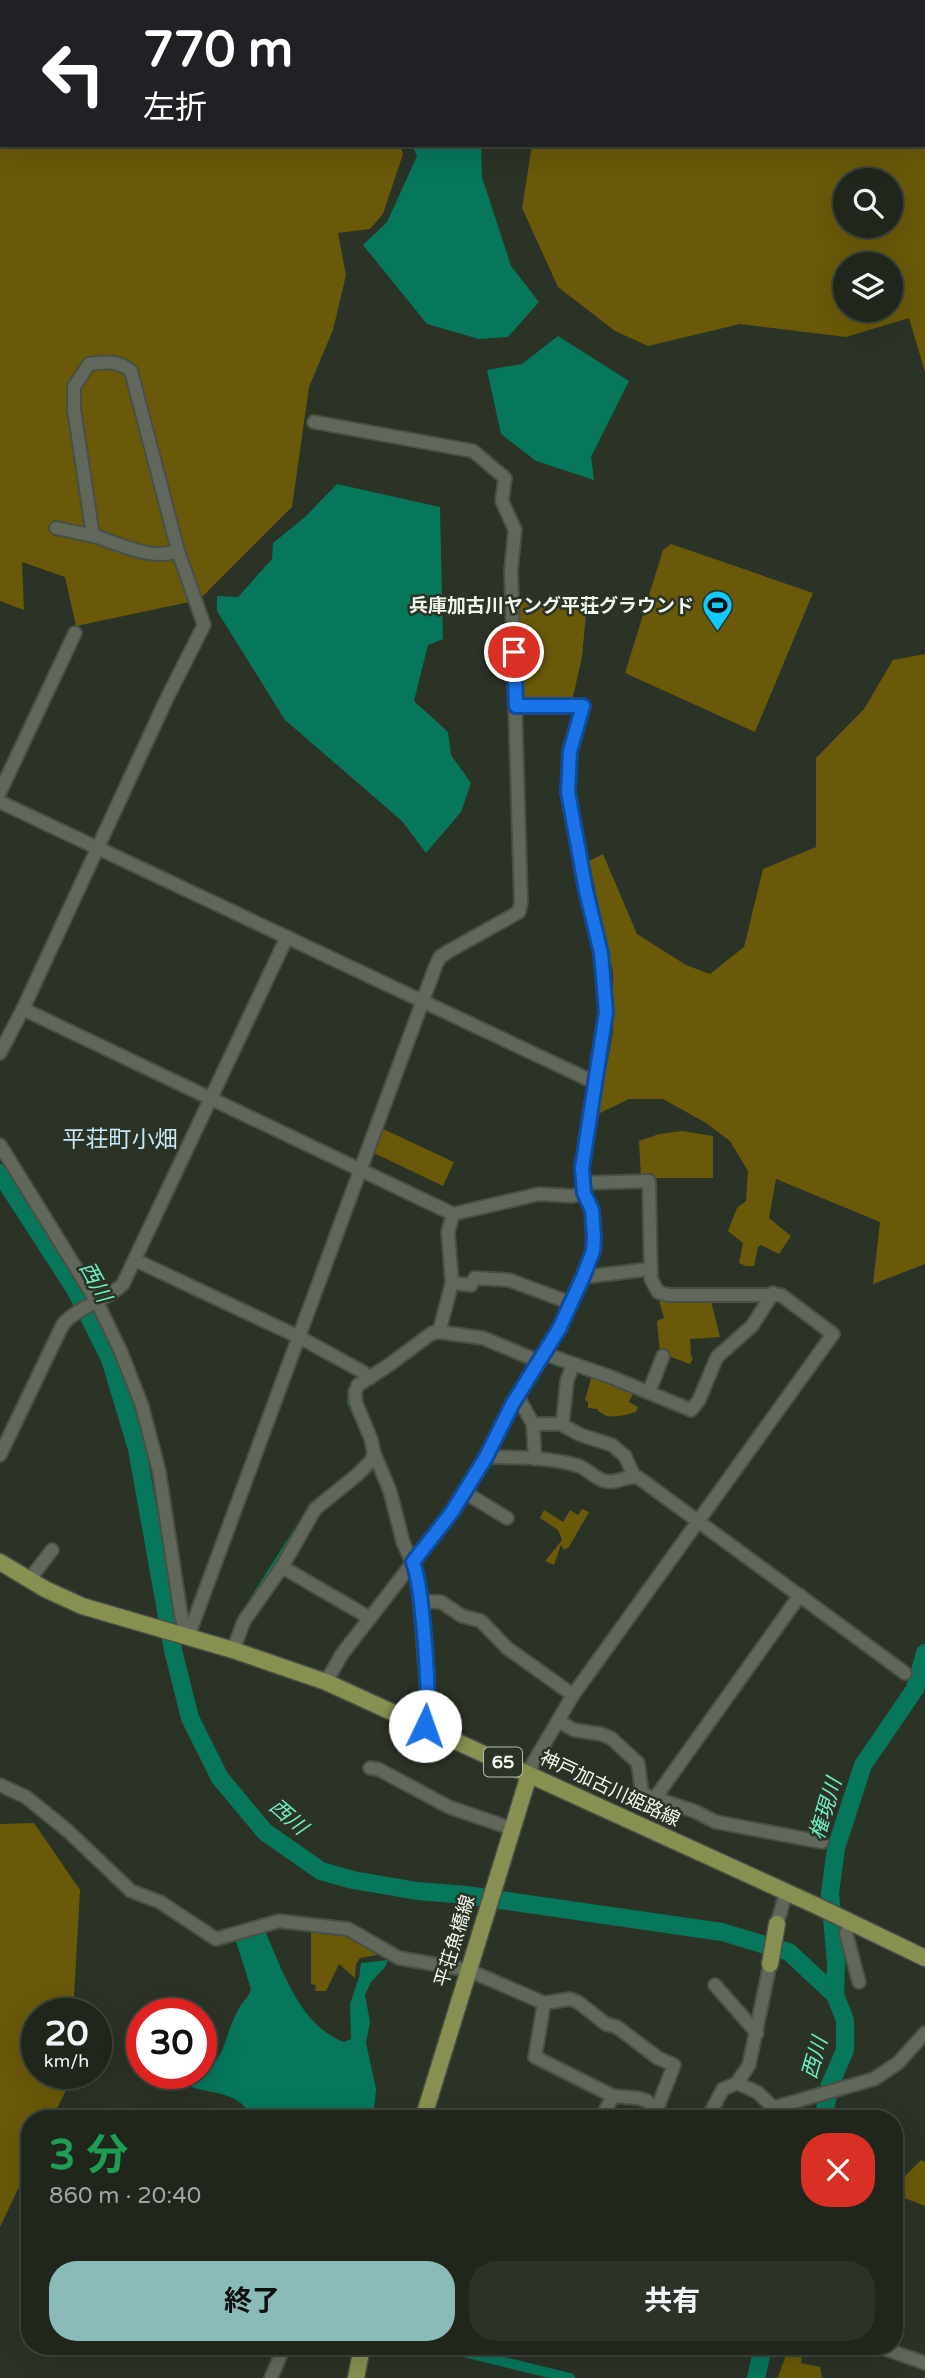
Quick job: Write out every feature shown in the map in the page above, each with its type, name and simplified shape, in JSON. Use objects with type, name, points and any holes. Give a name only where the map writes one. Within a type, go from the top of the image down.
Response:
[{"type":"main road","name":"神戸加古川姫路線","points":[[0,1562],[29,1580],[82,1606],[233,1650],[326,1682],[925,1958]]},
{"type":"main road","name":"平荘魚橋線","points":[[428,2110],[468,1970],[529,1775]]},
{"type":"main road","points":[[771,1963],[777,1926]]},
{"type":"main road","points":[[356,2378],[360,2355]]},
{"type":"street","points":[[0,1053],[204,625],[178,551],[131,371],[121,364],[108,361],[89,364],[74,387],[74,409],[93,536]]},
{"type":"street","points":[[185,1636],[440,957],[519,912],[522,902],[510,570],[515,530],[502,501],[505,478],[473,451],[314,422]]},
{"type":"street","points":[[56,528],[151,554],[162,555],[178,551]]},
{"type":"street","points":[[0,792],[75,633]]},
{"type":"street","points":[[326,1682],[342,1654],[452,1512],[486,1457],[571,1303],[593,1251],[592,1210],[583,1188],[585,1141],[606,1012],[601,953],[586,891],[568,792],[570,751],[583,706],[516,706]]},
{"type":"street","points":[[0,802],[596,1083]]},
{"type":"street","points":[[0,1455],[59,1329],[73,1315],[113,1295],[123,1284],[287,937]]},
{"type":"street","points":[[23,1009],[453,1214],[539,1194],[572,1196],[583,1188],[649,1181],[652,1284],[658,1292],[668,1295],[773,1293],[791,1301],[833,1334],[573,1695],[529,1775]]},
{"type":"street","points":[[0,1145],[97,1302],[121,1352],[142,1406],[159,1471],[185,1636]]},
{"type":"street","points":[[439,1332],[453,1283],[448,1232],[453,1214]]},
{"type":"street","points":[[135,1260],[299,1337],[370,1378]]},
{"type":"street","points":[[583,1277],[651,1269]]},
{"type":"street","points":[[453,1283],[471,1285],[475,1278],[509,1280],[571,1303]]},
{"type":"street","points":[[425,1726],[428,1706],[421,1601],[413,1562],[403,1542],[390,1491],[356,1403],[355,1392],[358,1385],[432,1333],[439,1332],[483,1338],[541,1357],[573,1364],[689,1410],[693,1409],[717,1357],[752,1326],[773,1293]]},
{"type":"street","points":[[649,1392],[663,1356]]},
{"type":"street","points":[[560,1423],[563,1419],[567,1381],[573,1364]]},
{"type":"street","points":[[518,1397],[533,1424],[535,1459]]},
{"type":"street","points":[[533,1424],[560,1423],[581,1435],[620,1450],[634,1476],[905,1673]]},
{"type":"street","points":[[233,1650],[244,1620],[282,1567],[315,1508],[358,1475],[371,1461],[374,1453]]},
{"type":"street","points":[[486,1457],[535,1459],[581,1467],[603,1481],[614,1482],[634,1476]]},
{"type":"street","points":[[464,1492],[507,1518]]},
{"type":"street","points":[[29,1580],[52,1550]]},
{"type":"street","points":[[282,1567],[370,1618]]},
{"type":"street","points":[[655,1798],[800,1595]]},
{"type":"street","points":[[421,1601],[441,1602],[462,1616],[481,1621],[507,1648],[573,1695]]},
{"type":"street","points":[[558,1721],[574,1730],[611,1738],[638,1763],[642,1793],[694,1811],[716,1822],[822,1842]]},
{"type":"street","points":[[370,1768],[378,1769],[449,1807],[513,1829]]},
{"type":"street","points":[[0,1784],[26,1797],[68,1831],[131,1891],[160,1902],[216,1939],[279,1921],[337,1927],[348,1929],[399,1958],[468,1970],[544,2003],[570,1999],[578,2001],[606,2024],[617,2027],[643,2048],[674,2065],[657,2109],[648,2101],[638,2098],[613,2096],[535,2057],[544,2003]]},
{"type":"street","points":[[777,1926],[786,1892]]},
{"type":"street","points":[[848,1921],[846,1933],[859,1982]]},
{"type":"street","points":[[712,2110],[723,2089],[737,2083],[749,2065],[771,1963]]},
{"type":"street","points":[[715,1985],[757,2033]]},
{"type":"street","points":[[774,2110],[776,2107],[874,2079],[898,2063],[925,2033]]},
{"type":"street","points":[[737,2083],[758,2092],[776,2107]]},
{"type":"street","points":[[606,2110],[613,2096]]},
{"type":"street","points":[[271,2378],[281,2355]]},
{"type":"street","points":[[902,2355],[925,2363]]},
{"type":"shaded area","points":[[0,147],[401,147],[403,154],[383,214],[370,229],[338,233],[346,275],[333,330],[309,387],[292,507],[199,600],[76,626],[65,577],[22,562],[24,610],[0,601]]},
{"type":"shaded area","points":[[413,147],[481,147],[482,177],[511,266],[539,302],[508,337],[479,339],[427,324],[363,245],[387,222],[417,156]]},
{"type":"shaded area","points":[[532,147],[925,147],[925,372],[909,318],[903,320],[903,252],[833,252],[833,322],[896,322],[846,337],[740,324],[648,346],[615,331],[558,287],[522,208]]},
{"type":"shaded area","points":[[558,336],[629,381],[591,457],[594,480],[536,461],[501,434],[487,370],[522,364]]},
{"type":"shaded area","points":[[337,484],[440,507],[443,639],[428,645],[414,701],[448,732],[451,755],[471,783],[461,812],[426,853],[402,821],[285,720],[217,611],[217,596],[238,597],[272,559],[273,543],[305,517]]},
{"type":"shaded area","name":"兵庫加古川ヤング平荘グラウンド","points":[[671,544],[813,593],[755,732],[625,673],[663,550]]},
{"type":"shaded area","points":[[572,601],[587,604],[582,657],[572,701],[519,702],[515,602]]},
{"type":"shaded area","points":[[925,654],[925,1264],[873,1284],[880,1222],[776,1179],[769,1218],[791,1236],[779,1254],[761,1245],[758,1247],[754,1266],[746,1266],[739,1263],[743,1243],[728,1231],[737,1208],[746,1201],[748,1171],[730,1141],[706,1123],[663,1099],[629,1099],[598,1114],[613,1032],[613,973],[589,861],[603,854],[637,934],[686,965],[710,974],[744,947],[763,869],[816,847],[816,758],[864,709],[893,660]]},
{"type":"shaded area","points":[[381,1128],[454,1162],[443,1186],[372,1152]]},
{"type":"shaded area","points":[[682,1131],[713,1136],[713,1178],[641,1178],[639,1141],[659,1134]]},
{"type":"shaded area","points":[[658,1297],[710,1297],[720,1337],[690,1339],[693,1358],[690,1364],[660,1353],[657,1321],[664,1318]]},
{"type":"shaded area","points":[[593,1372],[635,1390],[629,1402],[638,1407],[636,1412],[610,1416],[597,1409],[588,1408],[588,1402],[585,1400]]},
{"type":"shaded area","points":[[582,1509],[589,1512],[569,1547],[564,1550],[561,1545],[554,1565],[545,1561],[562,1540],[558,1530],[540,1518],[544,1510],[563,1522],[570,1510],[578,1515]]},
{"type":"shaded area","points":[[34,1823],[80,1890],[74,1998],[21,1998],[21,2089],[67,2089],[56,2110],[21,2110],[21,2183],[0,2227],[0,1824]]},
{"type":"shaded area","points":[[311,1927],[342,1932],[382,1954],[360,1958],[356,1964],[355,1978],[339,1964],[326,1991],[315,1991],[316,1985],[311,1984]]},
{"type":"shaded area","points":[[265,1931],[286,1979],[304,2010],[316,2024],[344,2042],[351,2039],[350,2004],[361,1963],[388,1960],[371,1982],[365,1995],[370,2022],[366,2043],[376,2089],[374,2110],[246,2110],[230,2097],[201,2089],[217,2089],[217,2059],[239,2008],[251,1989],[235,1938]]},
{"type":"shaded area","points":[[921,2160],[925,2162],[925,2206],[903,2197],[903,2178]]},
{"type":"shaded area","points":[[786,2355],[802,2355],[801,2363],[820,2367],[822,2378],[775,2378],[778,2377]]},
{"type":"waterway","name":"西川","points":[[0,1173],[75,1289],[110,1359],[137,1449],[173,1650],[190,1718],[220,1778],[265,1832],[321,1871],[353,1880],[722,1932],[789,1952],[835,1995],[845,2020],[845,2050],[830,2085],[825,2110]]},
{"type":"waterway","points":[[350,1388],[348,1402],[358,1424]]},
{"type":"waterway","points":[[251,1599],[313,1502],[337,1484]]},
{"type":"waterway","name":"権現川","points":[[835,1995],[836,1964],[830,1893],[836,1848],[863,1765],[915,1689],[925,1653]]},
{"type":"waterway","points":[[476,2355],[570,2378]]},
{"type":"waterway","name":"西川","points":[[756,2378],[761,2355]]},
{"type":"place","name":"兵庫加古川ヤング平荘グラウンド","points":[[717,633]]},
{"type":"district","name":"平荘町小畑","points":[[120,1140]]},
{"type":"route","points":[[425,1726],[428,1706],[421,1601],[413,1562],[452,1512],[486,1457],[513,1403],[559,1329],[593,1251],[592,1210],[584,1193],[582,1168],[606,1012],[601,953],[586,891],[568,792],[570,751],[583,706],[516,706],[514,652]]}]
